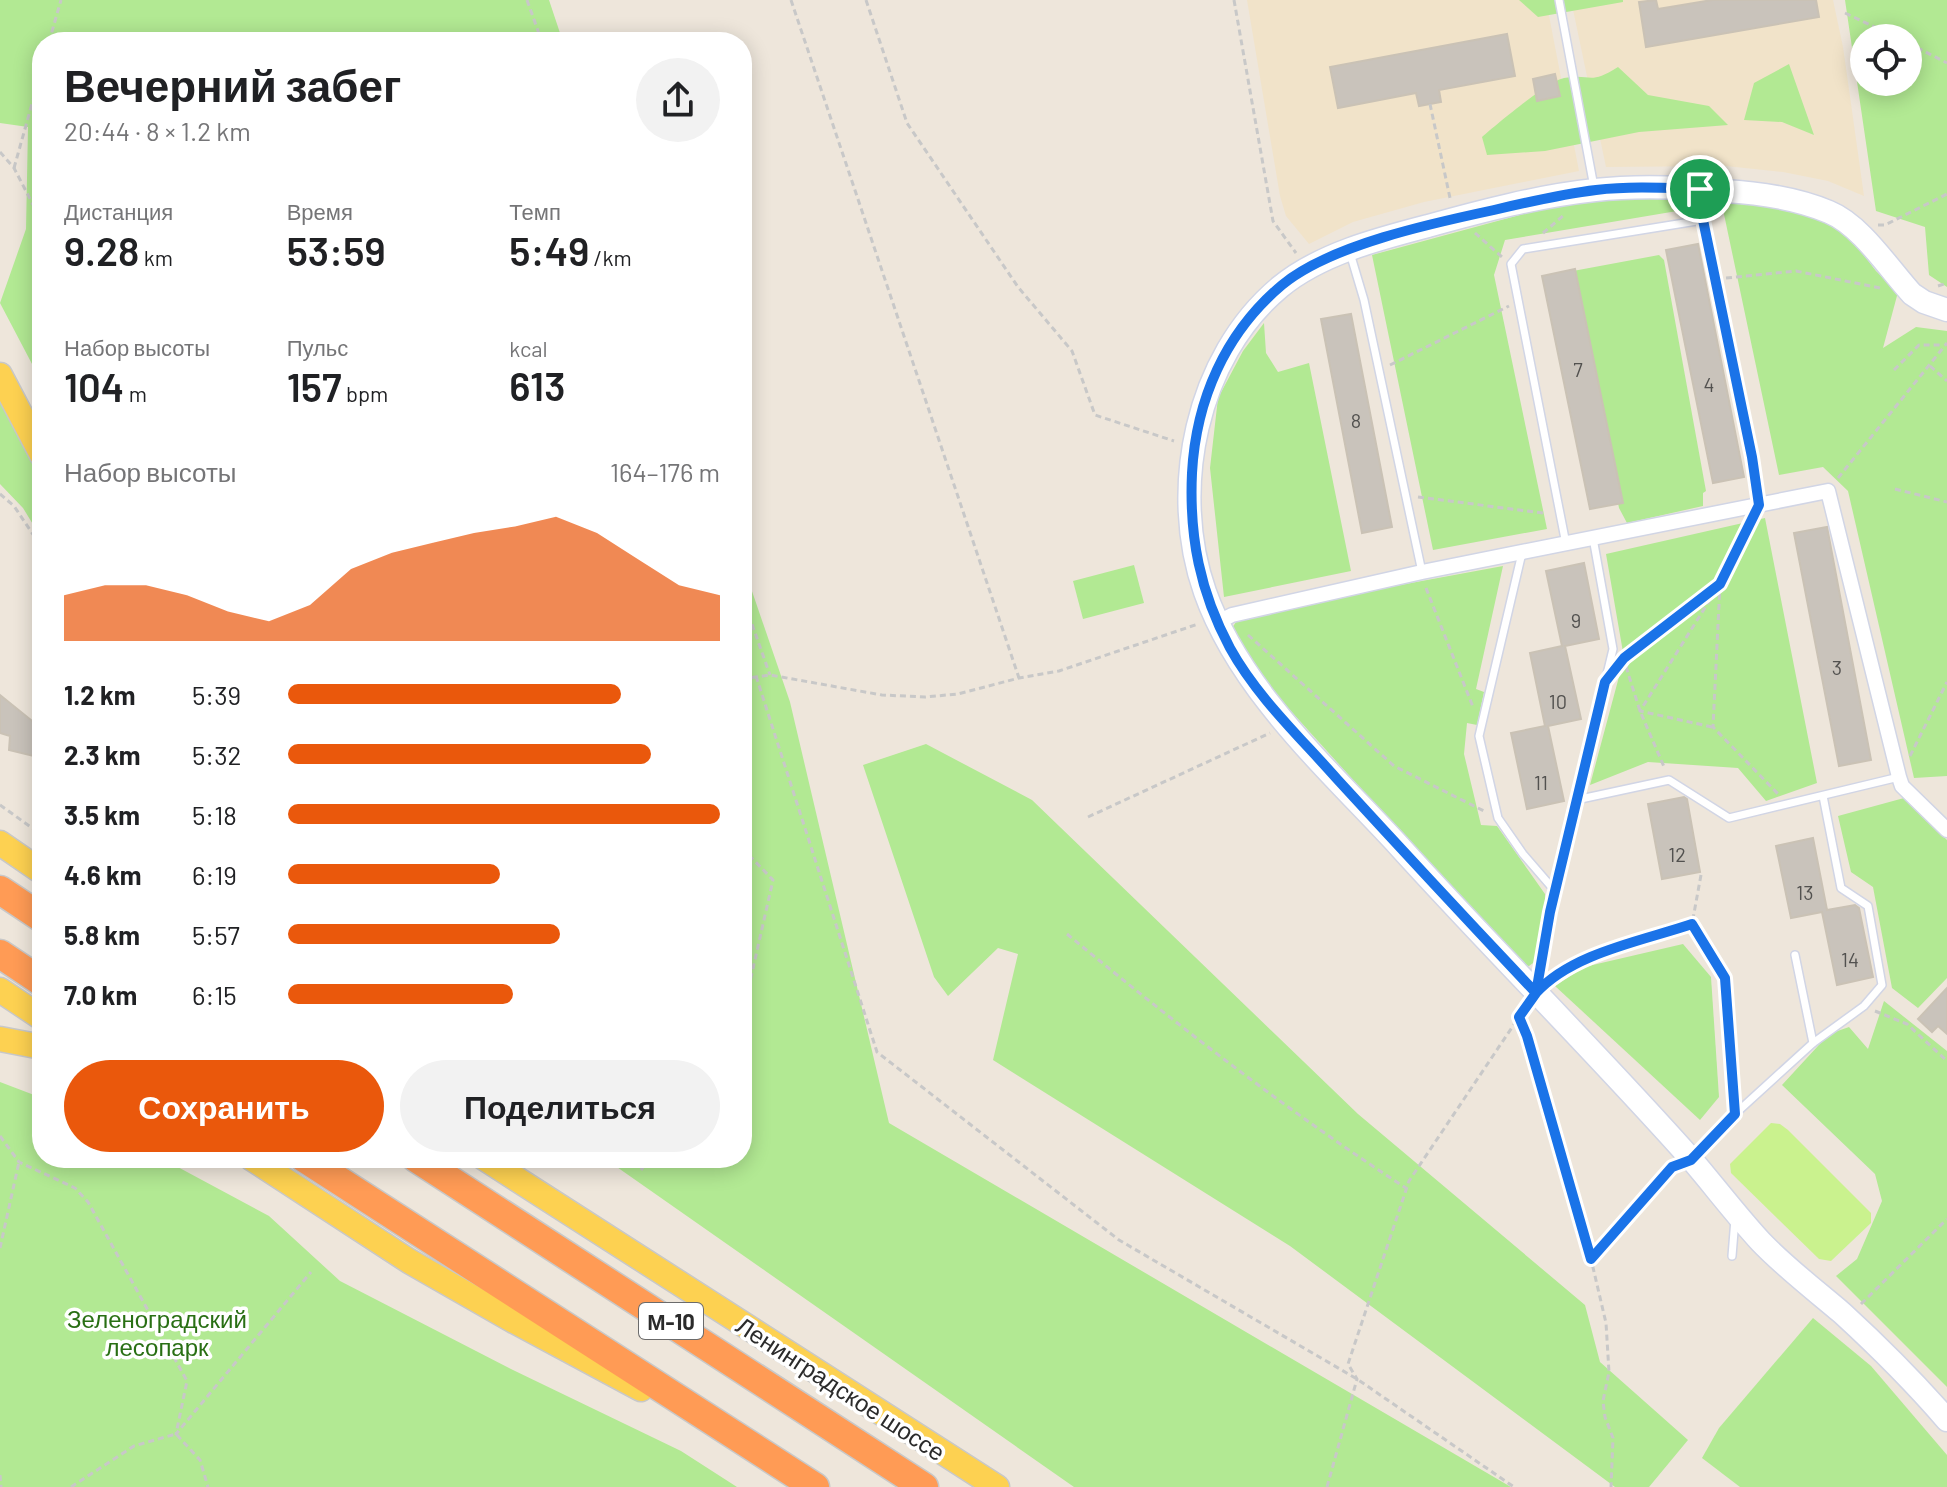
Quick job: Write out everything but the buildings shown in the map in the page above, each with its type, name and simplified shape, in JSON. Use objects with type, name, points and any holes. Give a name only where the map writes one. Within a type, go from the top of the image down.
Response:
[{"type":"highway","points":[[0,890],[32,911]]},
{"type":"highway","points":[[0,954],[32,975]]},
{"type":"highway","name":"М-10","points":[[319,1168],[815,1487]]},
{"type":"highway","name":"Ленинградское шоссе","points":[[431,1168],[924,1487]]},
{"type":"main road","points":[[0,375],[32,436]]},
{"type":"main road","points":[[0,843],[32,865]]},
{"type":"main road","points":[[0,990],[32,1011]]},
{"type":"main road","points":[[0,1039],[32,1045]]},
{"type":"main road","name":"М-10","points":[[266,1168],[422,1269],[749,1446]]},
{"type":"main road","name":"Ленинградское шоссе","points":[[500,1168],[997,1487]]},
{"type":"street","points":[[1947,310],[1912,294],[1851,225],[1833,213],[1786,198],[1700,189],[1628,187],[1595,190],[1458,218],[1394,235],[1307,268],[1262,303],[1227,348],[1206,395],[1193,447],[1190,508],[1192,536],[1203,586],[1221,616],[1245,673],[1288,724],[1691,1160],[1765,1246],[1847,1318],[1947,1420]]},
{"type":"street","points":[[1221,616],[1422,572],[1828,491],[1902,786],[1945,824]]},
{"type":"lane","points":[[1559,0],[1595,190]]},
{"type":"lane","points":[[1700,189],[1703,220],[1759,505]]},
{"type":"lane","points":[[1566,544],[1511,264],[1523,249],[1703,220]]},
{"type":"lane","points":[[1349,251],[1380,370],[1422,572]]},
{"type":"lane","points":[[1536,993],[1555,891],[1613,649],[1593,538]]},
{"type":"lane","points":[[1522,553],[1479,736],[1498,818],[1523,854],[1555,891]]},
{"type":"lane","points":[[1576,800],[1669,780],[1729,818],[1899,777]]},
{"type":"lane","points":[[1691,1160],[1735,1114],[1813,1043],[1864,1006],[1882,985],[1868,906],[1841,888],[1823,796]]},
{"type":"lane","points":[[1795,955],[1813,1043]]},
{"type":"lane","points":[[1732,1256],[1736,1213]]},
{"type":"path","points":[[52,32],[61,0]]},
{"type":"path","points":[[527,0],[538,32]]},
{"type":"path","points":[[791,0],[1019,678]]},
{"type":"path","points":[[866,0],[907,123],[1018,287],[1072,351],[1095,415],[1193,447]]},
{"type":"path","points":[[1234,0],[1273,221],[1307,268]]},
{"type":"path","points":[[1845,13],[1868,24]]},
{"type":"path","points":[[1922,50],[1947,63]]},
{"type":"path","points":[[14,168],[32,104]]},
{"type":"path","points":[[1430,104],[1449,197],[1458,218],[1511,264]]},
{"type":"path","points":[[0,152],[14,168],[32,203]]},
{"type":"path","points":[[1523,249],[1595,190]]},
{"type":"path","points":[[1851,225],[1885,225],[1947,194]]},
{"type":"path","points":[[1715,280],[1796,271],[1912,294]]},
{"type":"path","points":[[1380,370],[1518,301]]},
{"type":"path","points":[[1894,370],[1919,345],[1946,345]]},
{"type":"path","points":[[1828,491],[1946,345]]},
{"type":"path","points":[[1930,366],[1947,381]]},
{"type":"path","points":[[1895,489],[1947,502]]},
{"type":"path","points":[[0,494],[14,506],[32,533]]},
{"type":"path","points":[[1406,496],[1543,513]]},
{"type":"path","points":[[1640,711],[1720,584],[1759,505]]},
{"type":"path","points":[[1422,572],[1451,653],[1472,699],[1479,736]]},
{"type":"path","points":[[1605,682],[1624,658],[1720,584]]},
{"type":"path","points":[[1713,727],[1720,584]]},
{"type":"path","points":[[752,677],[770,675],[882,695],[925,697],[958,694],[1059,671],[1201,623],[1202,615],[1221,616],[1255,642],[1394,766],[1498,818]]},
{"type":"path","points":[[752,624],[770,675]]},
{"type":"path","points":[[1611,655],[1624,658]]},
{"type":"path","points":[[1624,658],[1640,711],[1669,780]]},
{"type":"path","points":[[756,676],[877,1052],[1119,1240],[1357,1379],[1514,1487]]},
{"type":"path","points":[[1899,777],[1947,682]]},
{"type":"path","points":[[1640,711],[1713,727],[1789,805]]},
{"type":"path","points":[[1088,817],[1288,724]]},
{"type":"path","points":[[0,805],[32,828]]},
{"type":"path","points":[[752,858],[773,880],[752,973]]},
{"type":"path","points":[[1701,875],[1692,924],[1725,978],[1735,1114]]},
{"type":"path","points":[[1327,1487],[1357,1379],[1348,1364],[1406,1188],[1519,1017],[1551,977],[1579,962],[1692,924]]},
{"type":"path","points":[[1067,934],[1181,1028],[1344,1148],[1406,1188]]},
{"type":"path","points":[[1864,1006],[1907,1024],[1947,1061]]},
{"type":"path","points":[[1519,1017],[1591,1259],[1606,1323],[1609,1372],[1603,1401],[1613,1438],[1611,1487]]},
{"type":"path","points":[[0,1136],[19,1162],[75,1188],[88,1202],[187,1381],[176,1434]]},
{"type":"path","points":[[1591,1259],[1672,1167],[1691,1160]]},
{"type":"path","points":[[0,1248],[19,1162]]},
{"type":"path","points":[[1847,1318],[1947,1219]]},
{"type":"path","points":[[71,1487],[134,1446],[176,1434],[311,1272]]},
{"type":"path","points":[[176,1434],[200,1460],[208,1487]]},
{"type":"path","points":[[0,1475],[1,1487]]},
{"type":"shaded area","points":[[1247,0],[1546,0],[1579,171],[1424,202],[1353,222],[1309,244],[1286,216],[1280,196]]},
{"type":"shaded area","points":[[1571,0],[1833,0],[1843,47],[1864,196],[1828,181],[1783,172],[1726,166],[1606,167]]},
{"type":"green space","points":[[0,0],[549,0],[560,32],[32,32],[32,364],[0,303],[26,229],[28,127],[0,123]]},
{"type":"green space","points":[[1519,0],[1623,0],[1623,2],[1538,17]]},
{"type":"green space","points":[[1845,0],[1947,0],[1947,287],[1929,275],[1925,227],[1876,211],[1859,96],[1922,96],[1922,24],[1850,24],[1850,34]]},
{"type":"green space","points":[[1789,64],[1814,135],[1782,122],[1744,120],[1754,83]]},
{"type":"green space","points":[[1618,67],[1648,95],[1709,106],[1728,125],[1639,132],[1545,151],[1487,155],[1482,137],[1546,87],[1564,78],[1595,78]]},
{"type":"green space","points":[[1679,196],[1683,210],[1505,240],[1494,275],[1547,529],[1433,550],[1372,255],[1564,203]]},
{"type":"green space","points":[[1721,200],[1782,207],[1829,222],[1850,237],[1876,271],[1898,292],[1883,348],[1916,327],[1947,331],[1947,776],[1914,778],[1848,491],[1823,467],[1779,475]]},
{"type":"green space","points":[[1659,255],[1664,260],[1706,491],[1703,493],[1703,506],[1627,523],[1619,508],[1573,271]]},
{"type":"green space","points":[[1264,323],[1266,353],[1278,372],[1309,363],[1351,571],[1224,597],[1210,468],[1218,398],[1243,351]]},
{"type":"green space","points":[[0,399],[32,462],[32,523],[23,508],[0,484]]},
{"type":"green space","points":[[1765,518],[1817,783],[1766,801],[1738,768],[1648,762],[1590,785],[1624,658],[1606,554]]},
{"type":"green space","points":[[1134,565],[1144,603],[1083,619],[1073,581]]},
{"type":"green space","points":[[1503,566],[1476,689],[1484,692],[1477,725],[1467,723],[1464,754],[1481,825],[1497,826],[1545,894],[1537,960],[1529,966],[1524,965],[1422,856],[1269,687],[1252,665],[1232,628],[1238,619],[1259,611]]},
{"type":"green space","points":[[752,591],[790,702],[889,1123],[1511,1487],[1074,1487],[618,1168],[752,1168]]},
{"type":"green space","points":[[926,744],[1032,800],[1358,1114],[1585,1305],[1600,1362],[1688,1440],[1649,1487],[1615,1487],[1290,1246],[993,1060],[1018,954],[998,948],[948,996],[934,977],[863,765]]},
{"type":"green space","points":[[1904,798],[1947,840],[1947,978],[1918,1008],[1892,988],[1873,887],[1851,872],[1838,816]]},
{"type":"green space","points":[[1683,944],[1711,977],[1719,1097],[1700,1120],[1555,986],[1584,967]]},
{"type":"green space","points":[[1884,1001],[1947,1051],[1947,1387],[1836,1276],[1857,1259],[1882,1201],[1875,1174],[1782,1085],[1829,1034],[1849,1027],[1868,1049]]},
{"type":"green space","name":"Зеленоградский лесопарк","points":[[0,1082],[32,1094],[32,1168],[180,1168],[269,1216],[340,1281],[513,1370],[681,1451],[737,1487],[0,1487]]},
{"type":"green space","points":[[1771,1123],[1780,1124],[1788,1130],[1871,1213],[1871,1223],[1831,1261],[1819,1259],[1731,1173],[1730,1164]]},
{"type":"green space","points":[[1813,1318],[1871,1366],[1947,1455],[1947,1487],[1740,1487],[1702,1458],[1719,1428]]},
{"type":"route","points":[[1700,189],[1628,187],[1552,197],[1394,235],[1307,268],[1262,303],[1227,348],[1206,395],[1193,447],[1190,508],[1196,562],[1212,611],[1245,673],[1414,863],[1536,993],[1519,1017],[1591,1259],[1672,1167],[1691,1160],[1735,1114],[1725,978],[1692,924],[1579,962],[1551,977],[1536,993],[1550,912],[1605,682],[1624,658],[1720,584],[1759,505],[1703,220],[1700,189]]}]
